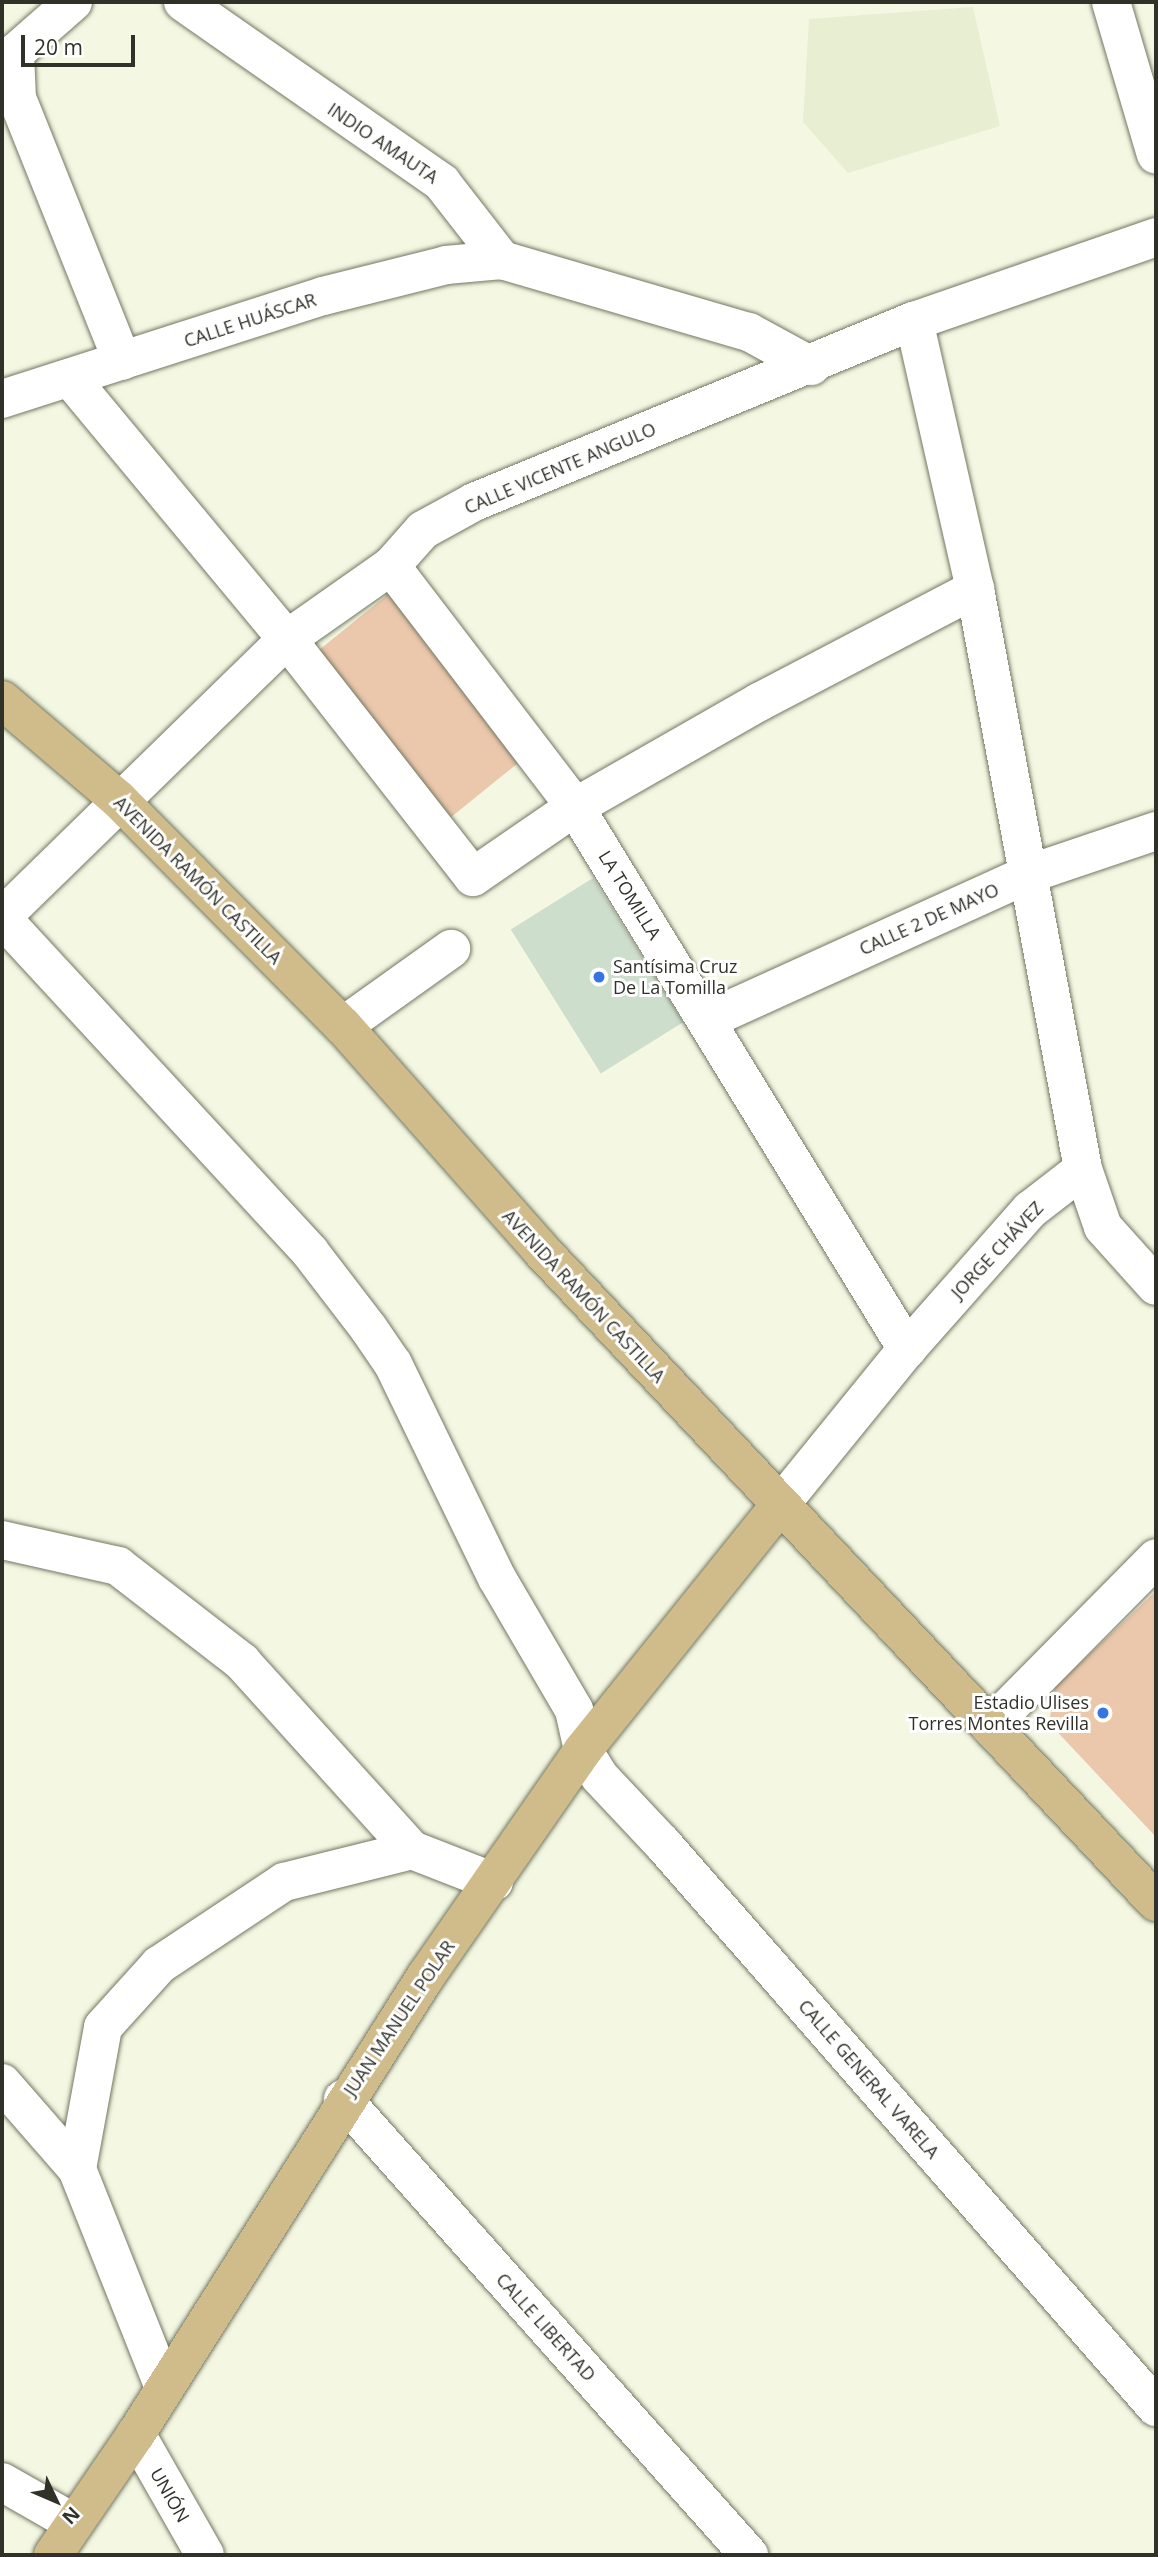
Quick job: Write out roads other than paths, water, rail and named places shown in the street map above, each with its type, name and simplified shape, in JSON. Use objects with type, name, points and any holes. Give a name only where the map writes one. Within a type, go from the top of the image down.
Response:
[{"type":"main road","name":"AVENIDA RAMÓN CASTILLA","points":[[2,700],[118,799],[343,1026],[540,1250],[1156,1902]]},
{"type":"main road","name":"JUAN MANUEL POLAR","points":[[53,2555],[135,2434],[343,2099],[583,1750],[780,1505]]},
{"type":"street","points":[[73,2],[8,49],[17,99],[122,361]]},
{"type":"street","name":"INDIO AMAUTA","points":[[183,2],[442,183],[502,260]]},
{"type":"street","points":[[1111,2],[1156,155]]},
{"type":"street","name":"CALLE VICENTE ANGULO","points":[[2,917],[118,799],[287,639],[391,566],[424,530],[474,502],[811,366],[914,321],[1156,237]]},
{"type":"street","points":[[502,260],[749,332],[811,366]]},
{"type":"street","name":"CALLE HUÁSCAR","points":[[2,399],[323,296],[446,265],[502,260]]},
{"type":"street","points":[[914,321],[975,589],[1026,875],[1083,1169],[1103,1227],[1156,1286]]},
{"type":"street","points":[[70,378],[287,639],[473,877],[575,807],[759,702],[975,589]]},
{"type":"street","name":"LA TOMILLA","points":[[391,566],[575,807],[907,1349]]},
{"type":"street","name":"CALLE 2 DE MAYO","points":[[707,1020],[1026,875],[1156,831]]},
{"type":"street","points":[[2,917],[310,1252],[369,1329],[393,1364],[497,1578],[574,1710],[583,1750]]},
{"type":"street","points":[[343,1026],[451,949]]},
{"type":"street","name":"JORGE CHÁVEZ","points":[[780,1505],[907,1349],[1030,1210],[1083,1169]]},
{"type":"street","points":[[2,1540],[118,1566],[242,1662],[412,1850],[494,1882]]},
{"type":"street","points":[[990,1726],[1156,1558]]},
{"type":"street","name":"CALLE GENERAL VARELA","points":[[583,1750],[599,1776],[672,1853],[1156,2407]]},
{"type":"street","points":[[77,2169],[103,2027],[159,1965],[284,1882],[412,1850]]},
{"type":"street","points":[[2,2083],[77,2169],[163,2385]]},
{"type":"street","name":"CALLE LIBERTAD","points":[[343,2099],[748,2555]]},
{"type":"street","name":"UNIÓN","points":[[135,2434],[205,2555]]},
{"type":"street","points":[[2,2482],[74,2523]]},
{"type":"place","name":"Santísima Cruz De La Tomilla","points":[[599,977]]},
{"type":"place","name":"Estadio Ulises Torres Montes Revilla","points":[[1103,1713]]}]
